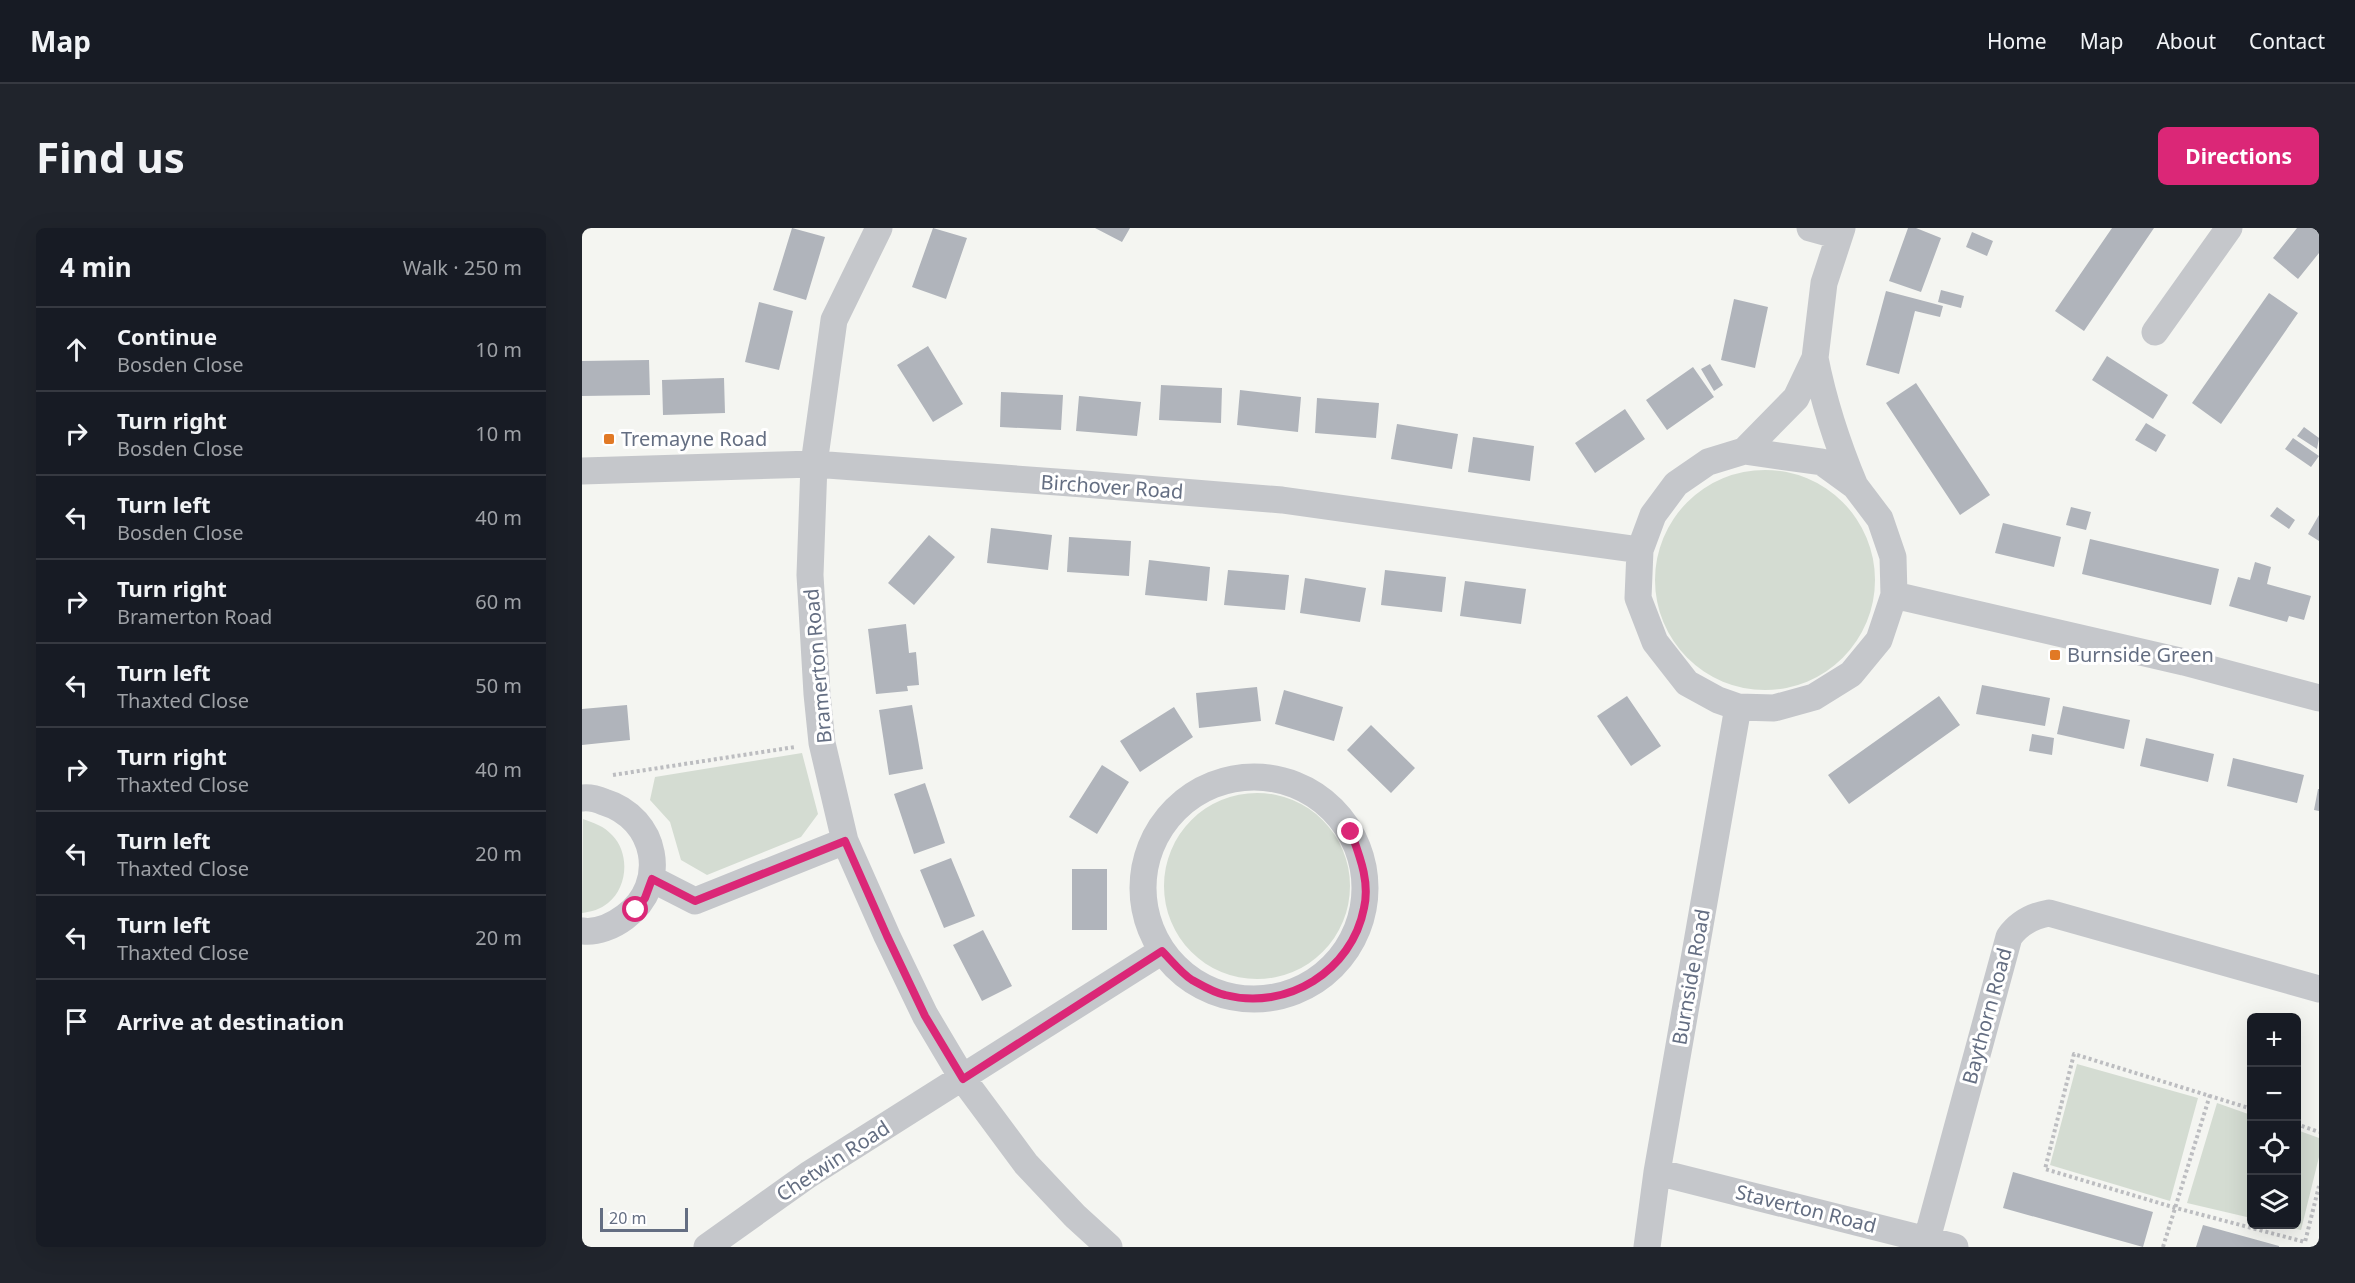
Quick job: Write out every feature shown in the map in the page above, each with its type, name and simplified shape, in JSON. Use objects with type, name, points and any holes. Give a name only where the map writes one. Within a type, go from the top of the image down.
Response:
[{"type":"street","name":"Bramerton Road","points":[[879,228],[834,320],[814,464],[810,575],[822,743],[845,841],[925,1016],[963,1079],[1026,1164],[1075,1216],[1109,1247]]},
{"type":"street","points":[[1810,228],[1840,232],[1824,283],[1815,358],[1823,401],[1837,444],[1855,486],[1880,519],[1893,557],[1894,595],[1879,640],[1851,674],[1814,697],[1774,708],[1738,707],[1718,700],[1687,683],[1655,642],[1638,598],[1640,550],[1653,515],[1676,484],[1708,462],[1744,451],[1822,462],[1855,486]]},
{"type":"street","points":[[2155,332],[2229,228]]},
{"type":"street","points":[[1744,451],[1796,398],[1815,358]]},
{"type":"street","name":"Birchover Road","points":[[582,471],[814,464],[1282,500],[1640,550]]},
{"type":"street","points":[[1894,595],[2184,662],[2319,698]]},
{"type":"street","name":"Burnside Road","points":[[1647,1247],[1657,1172],[1738,707]]},
{"type":"street","points":[[1246,776],[1292,783],[1326,802],[1351,832],[1364,869],[1364,908],[1351,944],[1339,960],[1332,968],[1301,990],[1263,999],[1224,995],[1189,979],[1162,951],[1146,915],[1143,876],[1154,839],[1177,807],[1209,786],[1246,776]]},
{"type":"street","points":[[582,798],[589,797],[620,806],[642,828],[649,841],[653,869],[645,898],[636,910],[613,926],[582,931]]},
{"type":"street","points":[[652,879],[695,901],[845,841]]},
{"type":"street","name":"Baythorn Road","points":[[1927,1239],[2009,937],[2015,927],[2036,916],[2049,913],[2319,989]]},
{"type":"street","name":"Chetwin Road","points":[[707,1247],[808,1175],[1162,951]]},
{"type":"street","name":"Staverton Road","points":[[1657,1172],[1955,1247]]},
{"type":"path","points":[[605,776],[822,743]]},
{"type":"path","points":[[2247,1107],[2074,1054],[2045,1169],[2176,1208],[2305,1242],[2319,1186]]},
{"type":"path","points":[[2163,1247],[2210,1095]]},
{"type":"path","points":[[2301,1126],[2319,1132]]},
{"type":"shaded area","points":[[1754,470],[1776,470],[1807,478],[1826,488],[1843,502],[1857,519],[1867,538],[1873,558],[1875,580],[1873,602],[1867,622],[1857,641],[1843,658],[1826,672],[1797,686],[1776,690],[1754,690],[1733,686],[1713,677],[1695,665],[1680,650],[1659,612],[1655,591],[1655,569],[1659,548],[1668,528],[1680,510],[1695,495],[1733,474]]},
{"type":"shaded area","points":[[802,753],[818,814],[801,837],[707,875],[681,860],[670,822],[650,800],[655,777]]},
{"type":"shaded area","points":[[1257,793],[1293,800],[1323,820],[1343,850],[1350,886],[1343,922],[1323,952],[1293,972],[1257,979],[1221,972],[1191,952],[1171,922],[1164,886],[1171,850],[1191,820],[1221,800]]},
{"type":"shaded area","points":[[583,819],[602,827],[618,842],[624,860],[624,870],[620,888],[615,896],[602,907],[582,913]]},
{"type":"shaded area","points":[[2077,1064],[2198,1098],[2170,1201],[2050,1165]]},
{"type":"shaded area","points":[[2217,1103],[2247,1114],[2247,1217],[2187,1203]]},
{"type":"shaded area","points":[[2301,1131],[2319,1138],[2319,1157],[2301,1230],[2296,1229],[2301,1229]]},
{"type":"building","points":[[792,228],[825,237],[806,300],[773,290]]},
{"type":"building","points":[[933,228],[967,238],[946,299],[912,287]]},
{"type":"building","points":[[1095,228],[1130,228],[1122,242]]},
{"type":"building","points":[[1908,228],[1916,228],[1941,238],[1921,292],[1889,281]]},
{"type":"building","points":[[2112,228],[2154,228],[2084,331],[2055,311]]},
{"type":"building","points":[[2297,228],[2319,228],[2319,253],[2298,279],[2273,258]]},
{"type":"building","points":[[1972,232],[1993,241],[1987,256],[1966,247]]},
{"type":"building","points":[[1941,290],[1964,296],[1961,308],[1938,302]]},
{"type":"building","points":[[1886,291],[1943,306],[1940,317],[1915,311],[1899,374],[1866,365]]},
{"type":"building","points":[[2269,293],[2298,313],[2221,424],[2192,403]]},
{"type":"building","points":[[1734,299],[1768,307],[1755,368],[1721,360]]},
{"type":"building","points":[[759,302],[793,311],[779,370],[745,362]]},
{"type":"building","points":[[928,346],[963,404],[933,422],[897,365]]},
{"type":"building","points":[[2107,356],[2168,395],[2153,419],[2092,380]]},
{"type":"building","points":[[649,360],[650,395],[582,396],[582,361]]},
{"type":"building","points":[[1710,364],[1723,385],[1714,391],[1701,369]]},
{"type":"building","points":[[1693,367],[1714,397],[1667,430],[1646,400]]},
{"type":"building","points":[[724,378],[725,413],[663,415],[662,380]]},
{"type":"building","points":[[1916,383],[1990,495],[1960,515],[1886,403]]},
{"type":"building","points":[[1161,385],[1222,388],[1221,423],[1159,420]]},
{"type":"building","points":[[1240,390],[1301,397],[1298,432],[1237,425]]},
{"type":"building","points":[[1001,392],[1063,395],[1061,430],[1000,427]]},
{"type":"building","points":[[1079,396],[1141,402],[1137,436],[1076,431]]},
{"type":"building","points":[[1317,398],[1379,403],[1376,438],[1315,433]]},
{"type":"building","points":[[1625,409],[1645,439],[1595,473],[1575,443]]},
{"type":"building","points":[[2146,423],[2166,435],[2156,452],[2135,440]]},
{"type":"building","points":[[1397,424],[1458,434],[1452,469],[1391,459]]},
{"type":"building","points":[[2304,427],[2319,438],[2317,449],[2297,436]]},
{"type":"building","points":[[1473,437],[1534,446],[1530,481],[1468,472]]},
{"type":"building","points":[[2293,438],[2319,456],[2311,467],[2285,449]]},
{"type":"building","points":[[2071,507],[2091,512],[2086,530],[2066,525]]},
{"type":"building","points":[[2277,507],[2295,520],[2289,529],[2270,516]]},
{"type":"building","points":[[2319,515],[2319,541],[2308,534]]},
{"type":"building","points":[[2003,523],[2061,537],[2054,567],[1995,553]]},
{"type":"building","points":[[991,528],[1052,535],[1048,570],[987,563]]},
{"type":"building","points":[[929,535],[955,557],[914,605],[888,583]]},
{"type":"building","points":[[1069,537],[1131,541],[1129,576],[1067,572]]},
{"type":"building","points":[[2090,539],[2219,569],[2211,605],[2082,574]]},
{"type":"building","points":[[1149,560],[1210,567],[1207,601],[1145,595]]},
{"type":"building","points":[[2255,562],[2271,567],[2267,584],[2311,596],[2304,620],[2289,616],[2287,622],[2229,606],[2238,577],[2250,580]]},
{"type":"building","points":[[1228,570],[1289,575],[1285,610],[1224,605]]},
{"type":"building","points":[[1385,570],[1446,577],[1442,612],[1381,605]]},
{"type":"building","points":[[1305,578],[1366,588],[1360,622],[1300,613]]},
{"type":"building","points":[[1465,581],[1526,589],[1521,624],[1460,616]]},
{"type":"building","points":[[906,624],[909,653],[916,652],[919,685],[907,686],[908,691],[876,694],[868,629]]},
{"type":"building","points":[[1982,685],[2050,698],[2045,726],[1976,714]]},
{"type":"building","points":[[1257,687],[1261,721],[1199,728],[1196,693]]},
{"type":"building","points":[[1284,690],[1343,707],[1334,741],[1275,724]]},
{"type":"building","points":[[1627,696],[1661,746],[1631,766],[1597,716]]},
{"type":"building","points":[[1939,696],[1960,725],[1849,804],[1828,775]]},
{"type":"building","points":[[627,705],[630,740],[582,745],[582,709]]},
{"type":"building","points":[[912,705],[923,769],[889,775],[879,710]]},
{"type":"building","points":[[2063,706],[2130,720],[2124,749],[2057,734]]},
{"type":"building","points":[[1174,707],[1193,737],[1140,772],[1120,741]]},
{"type":"building","points":[[1371,725],[1415,768],[1391,793],[1347,750]]},
{"type":"building","points":[[2032,734],[2054,738],[2052,755],[2029,751]]},
{"type":"building","points":[[2146,738],[2214,754],[2208,782],[2140,766]]},
{"type":"building","points":[[2233,758],[2304,775],[2297,803],[2227,786]]},
{"type":"building","points":[[1102,765],[1129,782],[1097,834],[1069,817]]},
{"type":"building","points":[[925,783],[945,843],[914,854],[894,794]]},
{"type":"building","points":[[2319,789],[2319,811],[2314,810]]},
{"type":"building","points":[[951,858],[975,916],[944,928],[920,870]]},
{"type":"building","points":[[1072,869],[1107,869],[1107,930],[1072,930]]},
{"type":"building","points":[[983,930],[1012,986],[982,1001],[953,945]]},
{"type":"building","points":[[2013,1172],[2153,1212],[2143,1247],[2003,1208]]},
{"type":"building","points":[[2203,1225],[2279,1246],[2279,1247],[2196,1247]]},
{"type":"place","name":"Tremayne Road","points":[[609,439]]},
{"type":"place","name":"Burnside Green","points":[[2055,655]]},
{"type":"route","points":[[636,910],[645,898],[652,879],[695,901],[845,841],[925,1016],[963,1079],[1162,951],[1189,979],[1224,995],[1263,999],[1301,990],[1332,968],[1351,944],[1364,908],[1364,869],[1351,832]]}]
